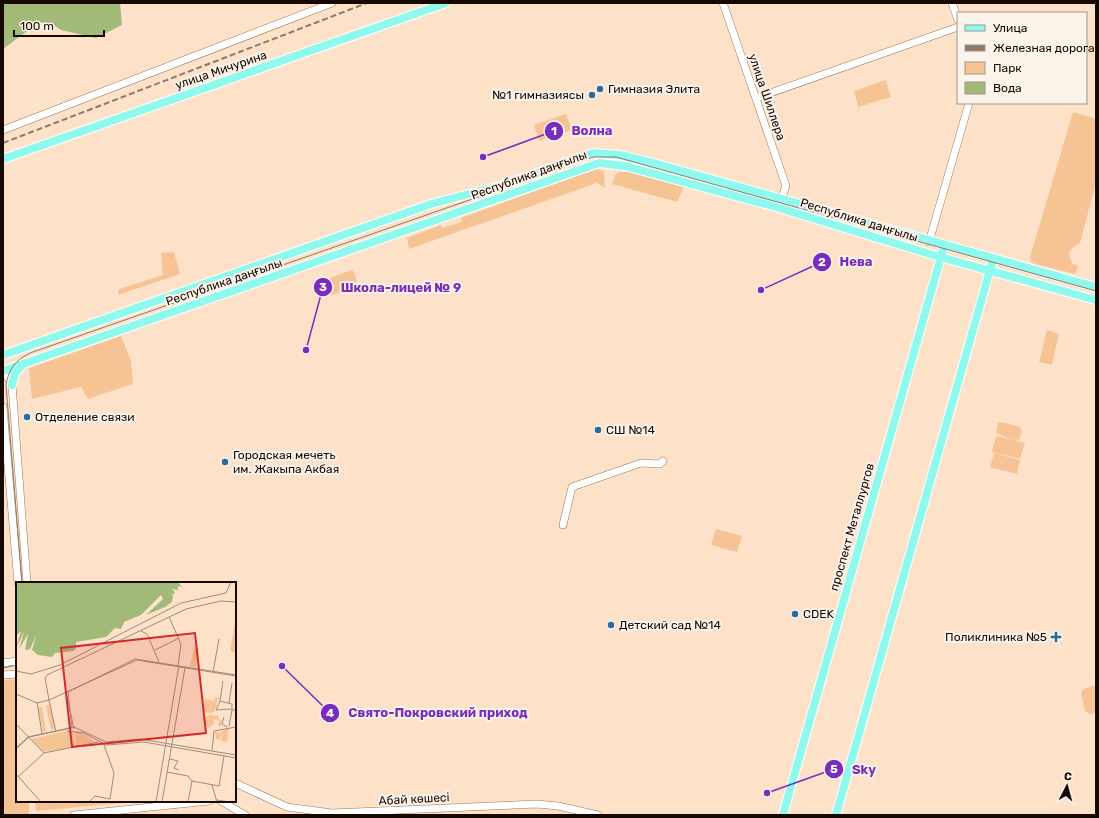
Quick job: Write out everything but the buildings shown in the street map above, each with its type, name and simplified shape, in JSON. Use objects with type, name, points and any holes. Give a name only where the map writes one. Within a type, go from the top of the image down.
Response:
[{"type":"main road","name":"улица Мичурина","points":[[3,159],[446,3]]},
{"type":"main road","name":"Республика даңғылы","points":[[3,355],[431,204],[506,184],[593,153],[620,155],[781,199],[929,242],[1096,287]]},
{"type":"main road","name":"Республика даңғылы","points":[[3,371],[599,163],[625,166],[776,207],[940,257],[1096,300]]},
{"type":"main road","name":"проспект Металлургов","points":[[783,815],[944,246]]},
{"type":"main road","points":[[836,815],[993,259]]},
{"type":"main road","points":[[12,385],[15,373],[22,364]]},
{"type":"street","points":[[3,130],[332,3]]},
{"type":"street","name":"улица Шиллера","points":[[723,3],[786,186],[781,199]]},
{"type":"street","points":[[952,3],[957,17]]},
{"type":"street","points":[[756,98],[957,27]]},
{"type":"street","points":[[929,242],[969,104]]},
{"type":"street","points":[[3,371],[12,385],[27,582]]},
{"type":"street","points":[[3,407],[18,582]]},
{"type":"street","points":[[563,525],[572,487],[641,463],[660,464],[663,462]]},
{"type":"street","points":[[3,663],[16,660]]},
{"type":"street","points":[[3,675],[16,674]]},
{"type":"street","name":"Абай көшесі","points":[[236,783],[287,807],[332,813],[352,814],[537,804],[558,806],[598,815]]},
{"type":"street","points":[[74,815],[199,802]]},
{"type":"street","points":[[223,802],[245,815]]},
{"type":"street","points":[[284,815],[287,807]]},
{"type":"green space","points":[[886,80],[891,97],[858,107],[854,91]]},
{"type":"green space","points":[[1073,112],[1096,119],[1096,183],[1080,243],[1070,250],[1069,256],[1073,264],[1078,266],[1075,274],[1032,263],[1030,257]]},
{"type":"green space","points":[[566,114],[572,130],[539,141],[534,125]]},
{"type":"green space","points":[[596,169],[604,171],[605,188],[597,183],[409,249],[407,238],[441,225],[442,228],[462,222],[461,218]]},
{"type":"green space","points":[[619,172],[633,172],[684,187],[677,202],[612,184],[615,175]]},
{"type":"green space","points":[[174,252],[180,274],[118,295],[119,289],[163,275],[161,253]]},
{"type":"green space","points":[[352,270],[354,272],[358,287],[325,297],[321,281]]},
{"type":"green space","points":[[1047,330],[1059,334],[1052,365],[1039,362]]},
{"type":"green space","points":[[121,336],[131,361],[133,384],[88,399],[81,387],[32,399],[29,368]]},
{"type":"green space","points":[[1002,422],[1020,427],[1022,432],[1019,440],[1012,439],[1025,443],[1020,459],[992,452],[996,436],[1011,439],[996,433],[998,423]]},
{"type":"green space","points":[[994,453],[1020,460],[1017,474],[990,467]]},
{"type":"green space","points":[[716,529],[742,536],[737,552],[711,545]]},
{"type":"green space","points":[[16,679],[16,802],[29,802],[29,815],[3,815],[3,680]]},
{"type":"green space","points":[[1096,685],[1096,713],[1089,714],[1085,711],[1081,693],[1083,689]]},
{"type":"green space","points":[[35,802],[133,802],[36,811]]},
{"type":"water","points":[[3,3],[120,3],[122,25],[96,38],[61,30],[54,25],[39,22],[3,49]]},
{"type":"tram line","points":[[22,582],[6,385],[11,370],[20,359],[30,353],[593,157],[616,157],[1096,291]]},
{"type":"tram line","points":[[3,668],[16,665]]},
{"type":"railway","points":[[3,143],[367,3]]},
{"type":"place","name":"Гимназия Элита","points":[[600,89]]},
{"type":"place","name":"№1 гимназиясы","points":[[592,95]]},
{"type":"place","name":"Волна","points":[[483,157]]},
{"type":"place","name":"Нева","points":[[761,290]]},
{"type":"place","name":"Школа-лицей № 9","points":[[306,350]]},
{"type":"place","name":"Отделение связи","points":[[27,417]]},
{"type":"place","name":"СШ №14","points":[[598,430]]},
{"type":"place","name":"Городская мечеть им. Жакыпа Акбая","points":[[225,462]]},
{"type":"place","name":"CDEK","points":[[795,614]]},
{"type":"place","name":"Детский сад №14","points":[[611,625]]},
{"type":"place","name":"Поликлиника №5","points":[[1056,637]]},
{"type":"place","name":"Свято-Покровский приход","points":[[282,666]]},
{"type":"place","name":"Sky","points":[[767,793]]}]
